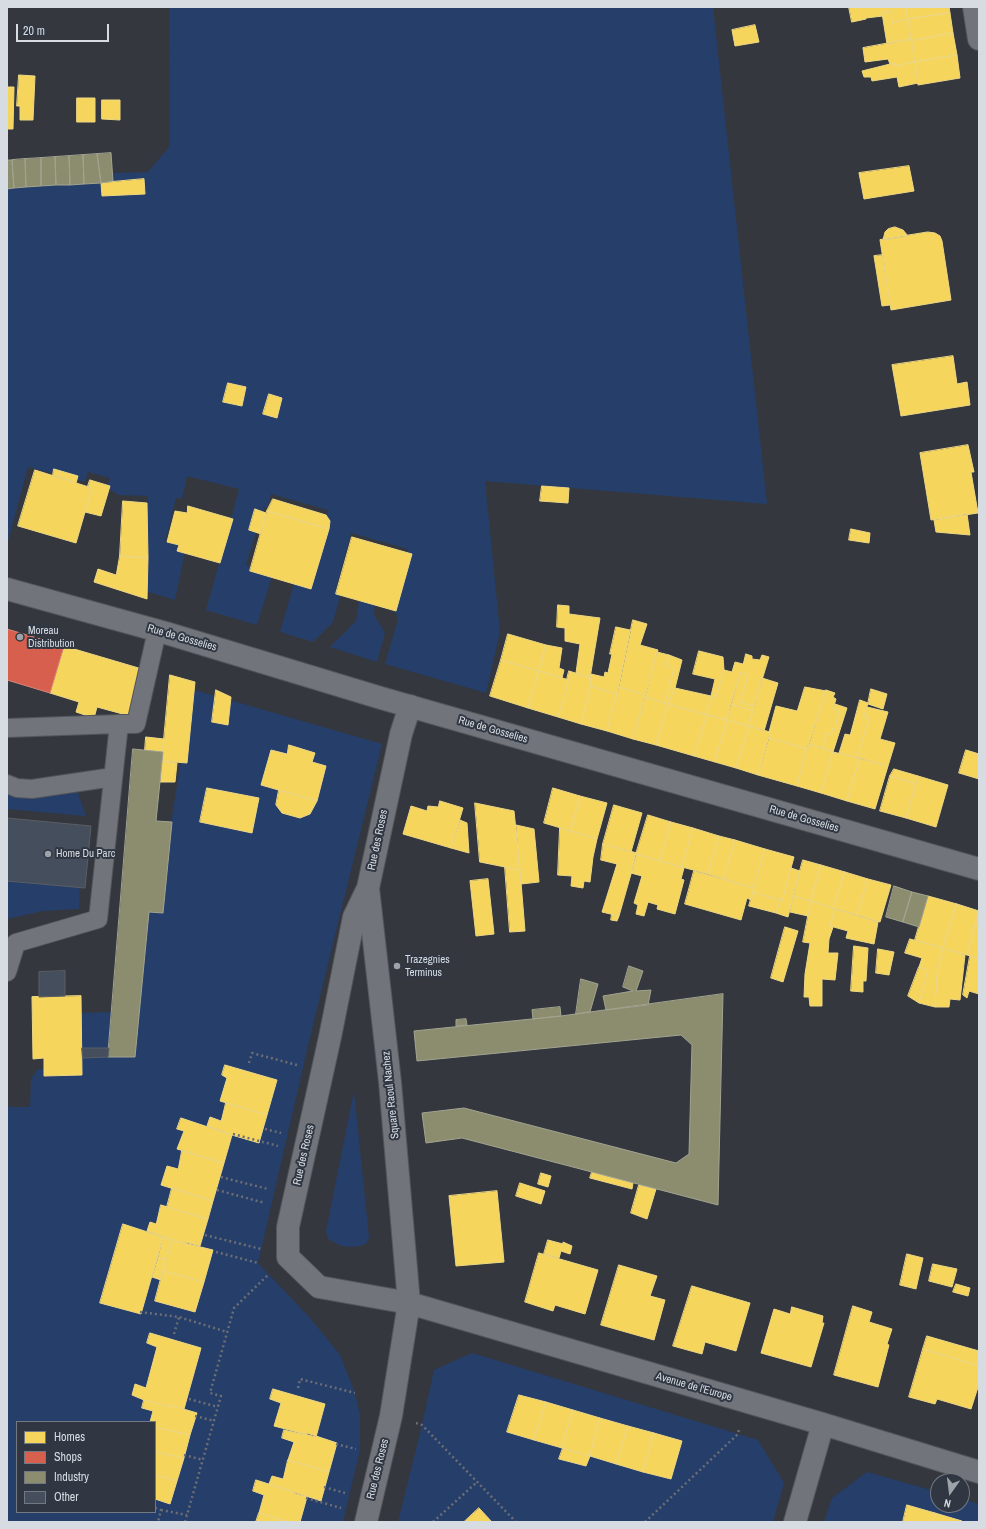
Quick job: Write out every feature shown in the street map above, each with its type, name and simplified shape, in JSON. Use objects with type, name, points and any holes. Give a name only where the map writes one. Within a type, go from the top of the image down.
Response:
[{"type":"street","points":[[974,7],[979,39]]},
{"type":"street","name":"Rue de Gosselies","points":[[7,589],[979,869]]},
{"type":"street","name":"Rue des Roses","points":[[288,1257],[288,1227],[330,1037],[354,917],[368,888],[401,734],[410,706]]},
{"type":"street","name":"Square Raoul Nachez","points":[[368,888],[390,1082],[409,1303]]},
{"type":"street","points":[[288,1257],[319,1287],[409,1303]]},
{"type":"street","name":"Rue des Roses","points":[[366,1522],[391,1416],[409,1303]]},
{"type":"street","name":"Avenue de l'Europe","points":[[409,1303],[823,1424],[979,1472]]},
{"type":"street","points":[[795,1522],[823,1424]]},
{"type":"lane","points":[[7,728],[136,724],[157,631]]},
{"type":"lane","points":[[7,972],[16,943],[98,919],[119,724]]},
{"type":"lane","points":[[7,784],[17,788],[32,789],[113,777]]},
{"type":"path","points":[[249,1063],[252,1053],[303,1067]]},
{"type":"path","points":[[265,1129],[288,1135]]},
{"type":"path","points":[[233,1134],[284,1148]]},
{"type":"path","points":[[221,1177],[275,1191]]},
{"type":"path","points":[[217,1190],[272,1204]]},
{"type":"path","points":[[205,1235],[261,1249]]},
{"type":"path","points":[[216,1252],[258,1263]]},
{"type":"path","points":[[185,1522],[221,1396],[210,1393],[234,1308],[288,1257]]},
{"type":"path","points":[[140,1312],[179,1317],[227,1332]]},
{"type":"path","points":[[174,1334],[179,1317]]},
{"type":"path","points":[[298,1388],[300,1378],[355,1393]]},
{"type":"path","points":[[189,1399],[218,1407]]},
{"type":"path","points":[[645,1522],[738,1434],[746,1402]]},
{"type":"path","points":[[196,1416],[214,1421]]},
{"type":"path","points":[[391,1416],[422,1425],[516,1522]]},
{"type":"path","points":[[336,1444],[360,1450]]},
{"type":"path","points":[[184,1455],[203,1460]]},
{"type":"path","points":[[433,1522],[477,1482]]},
{"type":"path","points":[[324,1487],[349,1494]]},
{"type":"path","points":[[306,1498],[346,1509]]},
{"type":"path","points":[[156,1508],[187,1515]]},
{"type":"path","points":[[158,1522],[161,1510]]},
{"type":"shaded area","points":[[169,7],[713,7],[767,504],[485,481],[500,632],[486,693],[385,664],[398,619],[393,604],[408,549],[351,533],[336,588],[342,590],[333,622],[313,642],[280,632],[295,580],[324,524],[328,510],[271,494],[267,508],[264,507],[246,565],[273,573],[257,625],[206,610],[239,489],[187,476],[182,499],[176,498],[165,542],[186,547],[175,600],[145,591],[148,496],[119,495],[107,488],[110,478],[88,472],[85,482],[28,467],[7,545],[7,181],[112,173],[148,172],[170,146]]},
{"type":"shaded area","points":[[360,595],[375,599],[374,615],[385,633],[377,662],[330,647],[356,621]]},
{"type":"shaded area","points":[[188,688],[382,744],[310,1037],[258,1263],[311,1319],[340,1355],[355,1393],[360,1415],[360,1450],[343,1522],[7,1522],[7,1107],[30,1107],[31,1079],[38,1069],[78,1069],[77,1013],[111,1012],[137,1014],[145,903],[164,904],[172,817],[182,754]]},
{"type":"shaded area","points":[[74,782],[86,816],[7,809],[7,784]]},
{"type":"shaded area","points":[[7,874],[80,881],[79,909],[43,911],[7,919]]},
{"type":"shaded area","points":[[354,1091],[369,1237],[366,1244],[355,1247],[347,1247],[328,1239],[326,1231]]},
{"type":"shaded area","points":[[472,1353],[758,1440],[784,1483],[773,1522],[398,1522],[434,1370]]},
{"type":"shaded area","points":[[867,1472],[930,1490],[930,1513],[970,1513],[970,1501],[979,1504],[979,1522],[824,1522],[832,1498]]},
{"type":"building: Homes","points":[[849,7],[906,7],[908,19],[892,23],[891,11],[882,13],[883,16],[866,18],[852,22]]},
{"type":"building: Homes","points":[[906,7],[949,7],[950,13],[908,19]]},
{"type":"building: Homes","points":[[891,11],[892,23],[908,19],[911,39],[887,44],[882,13]]},
{"type":"building: Homes","points":[[950,13],[953,33],[911,41],[908,19]]},
{"type":"building: Homes","points":[[755,25],[759,42],[735,46],[732,30]]},
{"type":"building: Homes","points":[[953,33],[957,55],[915,62],[911,41]]},
{"type":"building: Homes","points":[[911,39],[915,62],[895,66],[894,63],[890,64],[888,59],[865,62],[863,48]]},
{"type":"building: Homes","points":[[957,55],[960,78],[918,85],[915,62]]},
{"type":"building: Homes","points":[[915,62],[918,83],[899,87],[897,77],[872,81],[871,77],[864,77],[862,71],[894,63],[895,66]]},
{"type":"building: Homes","points":[[19,75],[35,76],[33,120],[20,120],[20,106],[17,106]]},
{"type":"building: Homes","points":[[7,87],[14,87],[13,129],[7,129]]},
{"type":"building: Homes","points":[[77,98],[95,98],[95,122],[77,122]]},
{"type":"building: Homes","points":[[102,100],[120,100],[120,120],[102,119]]},
{"type":"building: Homes","points":[[909,166],[914,191],[864,199],[859,173]]},
{"type":"building: Homes","points":[[144,179],[145,194],[102,196],[101,183]]},
{"type":"building: Homes","points":[[895,227],[903,230],[908,236],[883,240],[885,232],[888,229]]},
{"type":"building: Homes","points":[[928,232],[935,233],[940,236],[942,241],[951,300],[891,310],[880,240]]},
{"type":"building: Homes","points":[[883,255],[890,305],[882,306],[874,256]]},
{"type":"building: Homes","points":[[953,356],[957,384],[967,382],[970,405],[901,416],[892,365]]},
{"type":"building: Homes","points":[[228,383],[246,387],[242,406],[223,402]]},
{"type":"building: Homes","points":[[269,394],[282,398],[277,418],[263,414]]},
{"type":"building: Homes","points":[[968,445],[974,472],[971,472],[978,513],[931,520],[920,453]]},
{"type":"building: Homes","points":[[54,469],[78,476],[76,483],[53,475]]},
{"type":"building: Homes","points":[[35,470],[92,488],[76,543],[18,526]]},
{"type":"building: Homes","points":[[90,480],[110,486],[101,516],[85,512],[92,488],[88,486]]},
{"type":"building: Homes","points":[[542,486],[569,488],[568,503],[540,501]]},
{"type":"building: Homes","points":[[273,499],[326,515],[330,521],[329,529],[267,511]]},
{"type":"building: Homes","points":[[123,501],[147,503],[148,558],[120,556]]},
{"type":"building: Homes","points":[[188,506],[233,519],[220,563],[177,551],[179,545],[167,542],[175,511],[187,513]]},
{"type":"building: Homes","points":[[255,509],[266,513],[261,534],[249,530]]},
{"type":"building: Homes","points":[[267,511],[329,529],[311,589],[250,571]]},
{"type":"building: Homes","points":[[967,514],[970,535],[936,532],[934,520]]},
{"type":"building: Homes","points":[[851,529],[870,533],[869,543],[849,540]]},
{"type":"building: Homes","points":[[352,537],[412,554],[396,611],[336,594]]},
{"type":"building: Homes","points":[[120,556],[148,558],[147,599],[94,582],[98,569],[116,575]]},
{"type":"building: Homes","points":[[558,605],[569,606],[569,614],[600,618],[590,678],[576,673],[580,644],[565,641],[565,628],[557,627]]},
{"type":"building: Homes","points":[[633,620],[647,624],[640,645],[658,650],[645,695],[619,687]]},
{"type":"building: Homes","points":[[616,627],[630,630],[617,694],[590,686],[591,674],[604,677],[605,672],[608,673],[612,654],[610,654]]},
{"type":"building: Homes","points":[[508,634],[546,645],[539,671],[501,660]]},
{"type":"building: Homes","points":[[546,645],[562,648],[559,668],[564,670],[562,678],[539,671]]},
{"type":"building: Homes","points":[[64,646],[142,669],[130,716],[97,707],[94,718],[76,712],[79,702],[50,693]]},
{"type":"building: Homes","points":[[699,651],[723,657],[724,670],[716,697],[711,696],[715,679],[693,674]]},
{"type":"building: Homes","points":[[657,652],[669,655],[666,666],[674,668],[665,703],[645,697]]},
{"type":"building: Homes","points":[[746,654],[752,656],[752,659],[760,660],[762,655],[769,657],[754,706],[740,702],[748,675],[741,672],[727,720],[706,715],[711,696],[716,697],[724,670],[732,672],[735,662],[743,664]]},
{"type":"building: Homes","points":[[669,655],[682,660],[675,688],[668,704],[665,703],[674,668],[666,666]]},
{"type":"building: Homes","points":[[501,660],[539,671],[528,708],[490,696]]},
{"type":"building: Homes","points":[[539,671],[569,680],[558,717],[528,708]]},
{"type":"building: Homes","points":[[569,671],[591,678],[591,686],[581,724],[558,717],[569,680],[567,679]]},
{"type":"building: Homes","points":[[741,672],[748,675],[740,702],[754,706],[753,711],[731,704]]},
{"type":"building: Homes","points":[[170,675],[195,682],[187,763],[162,761]]},
{"type":"building: Homes","points":[[762,678],[778,683],[764,731],[749,726]]},
{"type":"building: Homes","points":[[591,686],[617,694],[607,731],[581,724]]},
{"type":"building: Homes","points":[[619,687],[646,695],[633,739],[607,731]]},
{"type":"building: Homes","points":[[805,687],[826,691],[807,749],[769,738],[769,732],[776,706],[797,711]]},
{"type":"building: Homes","points":[[675,688],[711,696],[706,715],[668,704]]},
{"type":"building: Homes","points":[[871,689],[887,694],[883,709],[868,704]]},
{"type":"building: Homes","points":[[216,690],[231,697],[228,725],[212,722]]},
{"type":"building: Homes","points":[[826,690],[835,693],[833,697],[836,699],[833,709],[839,711],[835,729],[833,728],[831,734],[827,733],[822,748],[809,745]]},
{"type":"building: Homes","points":[[645,697],[668,704],[656,745],[633,739]]},
{"type":"building: Homes","points":[[860,700],[868,703],[864,717],[869,718],[857,758],[839,753],[845,734],[850,735]]},
{"type":"building: Homes","points":[[668,704],[707,715],[694,756],[656,745]]},
{"type":"building: Homes","points":[[731,704],[753,711],[749,726],[727,720]]},
{"type":"building: Homes","points":[[835,704],[847,708],[833,752],[822,748],[827,733],[831,734],[833,728],[835,729],[839,711],[833,709]]},
{"type":"building: Homes","points":[[867,707],[888,712],[880,739],[895,743],[888,766],[857,758],[869,718],[864,717]]},
{"type":"building: Homes","points":[[707,715],[727,720],[715,762],[694,756]]},
{"type":"building: Homes","points":[[727,720],[749,726],[736,768],[715,762]]},
{"type":"building: Homes","points":[[749,726],[770,732],[758,775],[736,768]]},
{"type":"building: Homes","points":[[146,737],[164,739],[163,752],[145,750]]},
{"type":"building: Homes","points":[[769,738],[807,749],[797,786],[758,775]]},
{"type":"building: Homes","points":[[808,744],[833,752],[821,793],[797,786]]},
{"type":"building: Homes","points":[[289,745],[315,753],[312,762],[326,766],[317,801],[261,785],[271,750],[287,754]]},
{"type":"building: Homes","points":[[966,750],[979,754],[979,779],[959,773]]},
{"type":"building: Homes","points":[[833,752],[860,758],[847,801],[821,793]]},
{"type":"building: Homes","points":[[860,758],[888,766],[875,809],[847,801]]},
{"type":"building: Homes","points":[[162,761],[177,763],[175,782],[160,782]]},
{"type":"building: Homes","points":[[894,769],[918,776],[916,784],[890,776]]},
{"type":"building: Homes","points":[[890,776],[916,784],[906,818],[880,811]]},
{"type":"building: Homes","points":[[918,776],[948,785],[936,827],[906,818]]},
{"type":"building: Homes","points":[[207,788],[259,798],[252,833],[200,822]]},
{"type":"building: Homes","points":[[553,788],[580,796],[571,831],[544,823]]},
{"type":"building: Homes","points":[[279,790],[317,801],[310,814],[300,818],[282,813],[276,805]]},
{"type":"building: Homes","points":[[580,796],[607,803],[597,839],[571,831]]},
{"type":"building: Homes","points":[[440,801],[463,808],[451,848],[403,834],[411,806],[427,811],[428,806],[438,807]]},
{"type":"building: Homes","points":[[475,803],[514,811],[520,870],[480,862]]},
{"type":"building: Homes","points":[[614,805],[642,813],[631,852],[603,844]]},
{"type":"building: Homes","points":[[648,815],[671,822],[660,861],[636,854]]},
{"type":"building: Homes","points":[[460,820],[467,823],[469,853],[451,848]]},
{"type":"building: Homes","points":[[671,822],[693,828],[682,867],[660,861]]},
{"type":"building: Homes","points":[[516,825],[534,829],[539,882],[521,884]]},
{"type":"building: Homes","points":[[560,828],[597,839],[590,882],[584,881],[583,888],[571,886],[572,876],[558,875]]},
{"type":"building: Homes","points":[[693,828],[719,836],[708,874],[682,867]]},
{"type":"building: Homes","points":[[719,836],[735,840],[724,879],[708,874]]},
{"type":"building: Homes","points":[[735,840],[765,849],[754,888],[724,879]]},
{"type":"building: Homes","points":[[603,844],[637,853],[619,916],[602,912],[617,864],[601,860]]},
{"type":"building: Homes","points":[[765,849],[794,857],[782,901],[753,892]]},
{"type":"building: Homes","points":[[636,854],[684,868],[681,879],[684,880],[675,914],[657,909],[658,905],[648,902],[644,916],[636,914],[638,905],[634,903],[642,876],[631,873]]},
{"type":"building: Homes","points":[[803,860],[821,865],[811,901],[793,896]]},
{"type":"building: Homes","points":[[821,865],[845,872],[833,908],[811,901]]},
{"type":"building: Homes","points":[[505,867],[520,870],[525,931],[510,932]]},
{"type":"building: Homes","points":[[791,868],[800,871],[788,917],[776,913],[780,900],[782,901]]},
{"type":"building: Homes","points":[[694,871],[754,888],[751,900],[747,898],[741,920],[685,904]]},
{"type":"building: Homes","points":[[845,872],[868,879],[857,915],[833,908]]},
{"type":"building: Homes","points":[[488,879],[494,934],[476,936],[470,881]]},
{"type":"building: Homes","points":[[868,879],[891,885],[880,922],[857,915]]},
{"type":"building: Homes","points":[[753,892],[780,900],[776,913],[749,906]]},
{"type":"building: Homes","points":[[793,896],[811,901],[808,916],[790,912]]},
{"type":"building: Homes","points":[[928,896],[957,904],[943,948],[915,940]]},
{"type":"building: Homes","points":[[811,901],[835,909],[830,926],[833,927],[829,939],[828,953],[838,953],[835,980],[822,979],[822,1006],[810,1006],[809,997],[804,997],[805,974],[810,943],[803,942]]},
{"type":"building: Homes","points":[[957,904],[979,911],[967,955],[943,948]]},
{"type":"building: Homes","points":[[835,909],[878,922],[874,944],[846,938],[848,931],[830,926]]},
{"type":"building: Homes","points":[[979,911],[979,959],[967,955]]},
{"type":"building: Homes","points":[[612,914],[619,916],[617,921],[611,920]]},
{"type":"building: Homes","points":[[785,927],[798,931],[783,982],[771,978]]},
{"type":"building: Homes","points":[[910,939],[943,948],[937,973],[935,1007],[919,1003],[928,970],[919,967],[922,958],[905,953]]},
{"type":"building: Homes","points":[[854,946],[868,948],[866,981],[863,981],[863,992],[851,991]]},
{"type":"building: Homes","points":[[943,948],[965,955],[960,1000],[950,999],[949,1007],[935,1007],[937,973]]},
{"type":"building: Homes","points":[[878,949],[894,952],[889,975],[876,973]]},
{"type":"building: Homes","points":[[970,956],[979,959],[979,994],[969,991],[967,998],[963,995]]},
{"type":"building: Homes","points":[[919,967],[928,970],[919,1003],[908,996]]},
{"type":"building: Homes","points":[[81,996],[82,1075],[44,1076],[44,1058],[33,1059],[32,997]]},
{"type":"building: Homes","points":[[225,1065],[277,1080],[267,1115],[220,1101],[227,1078],[222,1075]]},
{"type":"building: Homes","points":[[226,1103],[267,1115],[259,1143],[207,1126],[210,1117],[221,1121]]},
{"type":"building: Homes","points":[[181,1118],[232,1135],[224,1163],[177,1149],[184,1131],[177,1129]]},
{"type":"building: Homes","points":[[182,1151],[224,1163],[213,1201],[161,1185],[167,1166],[178,1169]]},
{"type":"building: Homes","points":[[592,1172],[633,1183],[632,1189],[590,1178]]},
{"type":"building: Homes","points":[[541,1173],[551,1176],[548,1187],[538,1184]]},
{"type":"building: Homes","points":[[520,1183],[545,1191],[541,1204],[516,1196]]},
{"type":"building: Homes","points":[[639,1185],[656,1189],[647,1219],[631,1213]]},
{"type":"building: Homes","points":[[172,1188],[213,1201],[208,1219],[167,1207]]},
{"type":"building: Homes","points":[[497,1191],[504,1262],[456,1266],[449,1196]]},
{"type":"building: Homes","points":[[161,1205],[208,1219],[200,1246],[185,1242],[185,1244],[147,1231],[150,1222],[156,1224]]},
{"type":"building: Homes","points":[[123,1224],[163,1237],[141,1314],[100,1303]]},
{"type":"building: Homes","points":[[163,1237],[172,1240],[166,1260],[158,1258]]},
{"type":"building: Homes","points":[[172,1240],[213,1250],[204,1282],[163,1271]]},
{"type":"building: Homes","points":[[548,1240],[563,1244],[563,1242],[572,1246],[570,1254],[561,1251],[559,1258],[544,1254]]},
{"type":"building: Homes","points":[[539,1253],[598,1270],[585,1314],[555,1305],[553,1311],[525,1302]]},
{"type":"building: Homes","points":[[907,1254],[923,1258],[916,1289],[900,1285]]},
{"type":"building: Homes","points":[[158,1258],[166,1260],[161,1280],[152,1277]]},
{"type":"building: Homes","points":[[933,1264],[957,1269],[952,1287],[929,1281]]},
{"type":"building: Homes","points":[[619,1265],[657,1276],[650,1296],[665,1300],[654,1340],[601,1325]]},
{"type":"building: Homes","points":[[163,1271],[204,1282],[195,1312],[155,1301]]},
{"type":"building: Homes","points":[[956,1284],[970,1288],[968,1296],[953,1292]]},
{"type":"building: Homes","points":[[692,1286],[750,1303],[736,1351],[705,1342],[702,1354],[673,1346]]},
{"type":"building: Homes","points":[[853,1306],[872,1312],[869,1322],[892,1329],[887,1344],[889,1345],[878,1387],[834,1375]]},
{"type":"building: Homes","points":[[792,1307],[823,1316],[822,1323],[824,1323],[811,1367],[761,1353],[774,1309],[790,1314]]},
{"type":"building: Homes","points":[[150,1333],[201,1348],[184,1409],[144,1400],[132,1395],[135,1384],[146,1388],[157,1347],[147,1343]]},
{"type":"building: Homes","points":[[927,1336],[979,1351],[979,1366],[923,1349]]},
{"type":"building: Homes","points":[[923,1349],[979,1366],[979,1384],[971,1409],[937,1399],[935,1404],[909,1397]]},
{"type":"building: Homes","points":[[273,1389],[325,1404],[316,1437],[274,1426],[281,1403],[270,1399]]},
{"type":"building: Homes","points":[[519,1395],[546,1402],[534,1440],[507,1432]]},
{"type":"building: Homes","points":[[144,1400],[170,1407],[170,1405],[197,1413],[190,1435],[156,1427],[156,1421],[150,1421],[153,1411],[142,1408]]},
{"type":"building: Homes","points":[[546,1402],[573,1410],[562,1448],[534,1440]]},
{"type":"building: Homes","points":[[573,1410],[600,1418],[590,1456],[562,1448]]},
{"type":"building: Homes","points":[[600,1418],[628,1426],[616,1464],[590,1456]]},
{"type":"building: Homes","points":[[628,1426],[654,1433],[643,1472],[616,1464]]},
{"type":"building: Homes","points":[[156,1427],[190,1435],[184,1458],[156,1452]]},
{"type":"building: Homes","points":[[284,1430],[306,1435],[307,1433],[337,1443],[329,1472],[288,1460],[294,1442],[282,1438]]},
{"type":"building: Homes","points":[[654,1433],[682,1441],[671,1479],[643,1472]]},
{"type":"building: Homes","points":[[563,1448],[590,1456],[586,1466],[559,1459]]},
{"type":"building: Homes","points":[[156,1452],[184,1458],[177,1481],[156,1475]]},
{"type":"building: Homes","points":[[288,1460],[329,1472],[321,1501],[269,1484],[272,1476],[283,1479]]},
{"type":"building: Homes","points":[[156,1475],[177,1481],[170,1504],[156,1499]]},
{"type":"building: Homes","points":[[256,1480],[307,1497],[300,1522],[290,1522],[259,1513],[264,1495],[253,1491]]},
{"type":"building: Homes","points":[[907,1505],[930,1512],[930,1513],[935,1513],[932,1522],[903,1522]]},
{"type":"building: Homes","points":[[479,1508],[492,1522],[464,1522]]},
{"type":"building: Homes","points":[[259,1513],[290,1522],[256,1522]]},
{"type":"building: Homes","points":[[935,1513],[962,1521],[962,1522],[932,1522]]},
{"type":"building: Shops","points":[[7,629],[64,646],[50,693],[7,680]]},
{"type":"building: Industry","points":[[111,153],[113,181],[101,183],[97,154]]},
{"type":"building: Industry","points":[[97,154],[101,183],[84,184],[83,155]]},
{"type":"building: Industry","points":[[83,155],[84,184],[70,185],[69,156]]},
{"type":"building: Industry","points":[[69,156],[70,185],[56,185],[55,157]]},
{"type":"building: Industry","points":[[55,157],[56,185],[41,186],[41,158]]},
{"type":"building: Industry","points":[[41,158],[41,186],[26,187],[25,159]]},
{"type":"building: Industry","points":[[25,159],[26,187],[14,188],[12,160]]},
{"type":"building: Industry","points":[[7,160],[12,160],[14,188],[7,189]]},
{"type":"building: Industry","points":[[133,749],[163,752],[156,821],[172,822],[163,913],[149,912],[135,1057],[108,1057]]},
{"type":"building: Industry","points":[[894,886],[912,892],[903,922],[886,917]]},
{"type":"building: Industry","points":[[912,892],[928,896],[919,927],[903,922]]},
{"type":"building: Industry","points":[[629,966],[643,971],[636,991],[651,990],[648,1005],[606,1010],[603,996],[633,991],[623,987]]},
{"type":"building: Industry","points":[[581,979],[598,984],[590,1012],[576,1014]]},
{"type":"building: Industry","points":[[723,994],[718,1205],[462,1138],[426,1143],[422,1113],[464,1108],[676,1163],[689,1154],[692,1045],[681,1035],[417,1061],[414,1031],[561,1016]]},
{"type":"building: Industry","points":[[560,1007],[561,1016],[533,1019],[532,1010]]},
{"type":"building: Industry","points":[[466,1019],[467,1025],[456,1026],[456,1020]]},
{"type":"building: Other","name":"Home Du Parc","points":[[7,818],[91,826],[85,888],[7,881]]},
{"type":"building: Other","points":[[65,971],[65,996],[39,997],[39,972]]},
{"type":"building: Other","points":[[82,1048],[109,1048],[108,1057],[83,1058]]},
{"type":"place","name":"Moreau Distribution","points":[[20,637]]},
{"type":"place","name":"Home Du Parc","points":[[48,854]]},
{"type":"place","name":"Trazegnies Terminus","points":[[397,966]]}]
